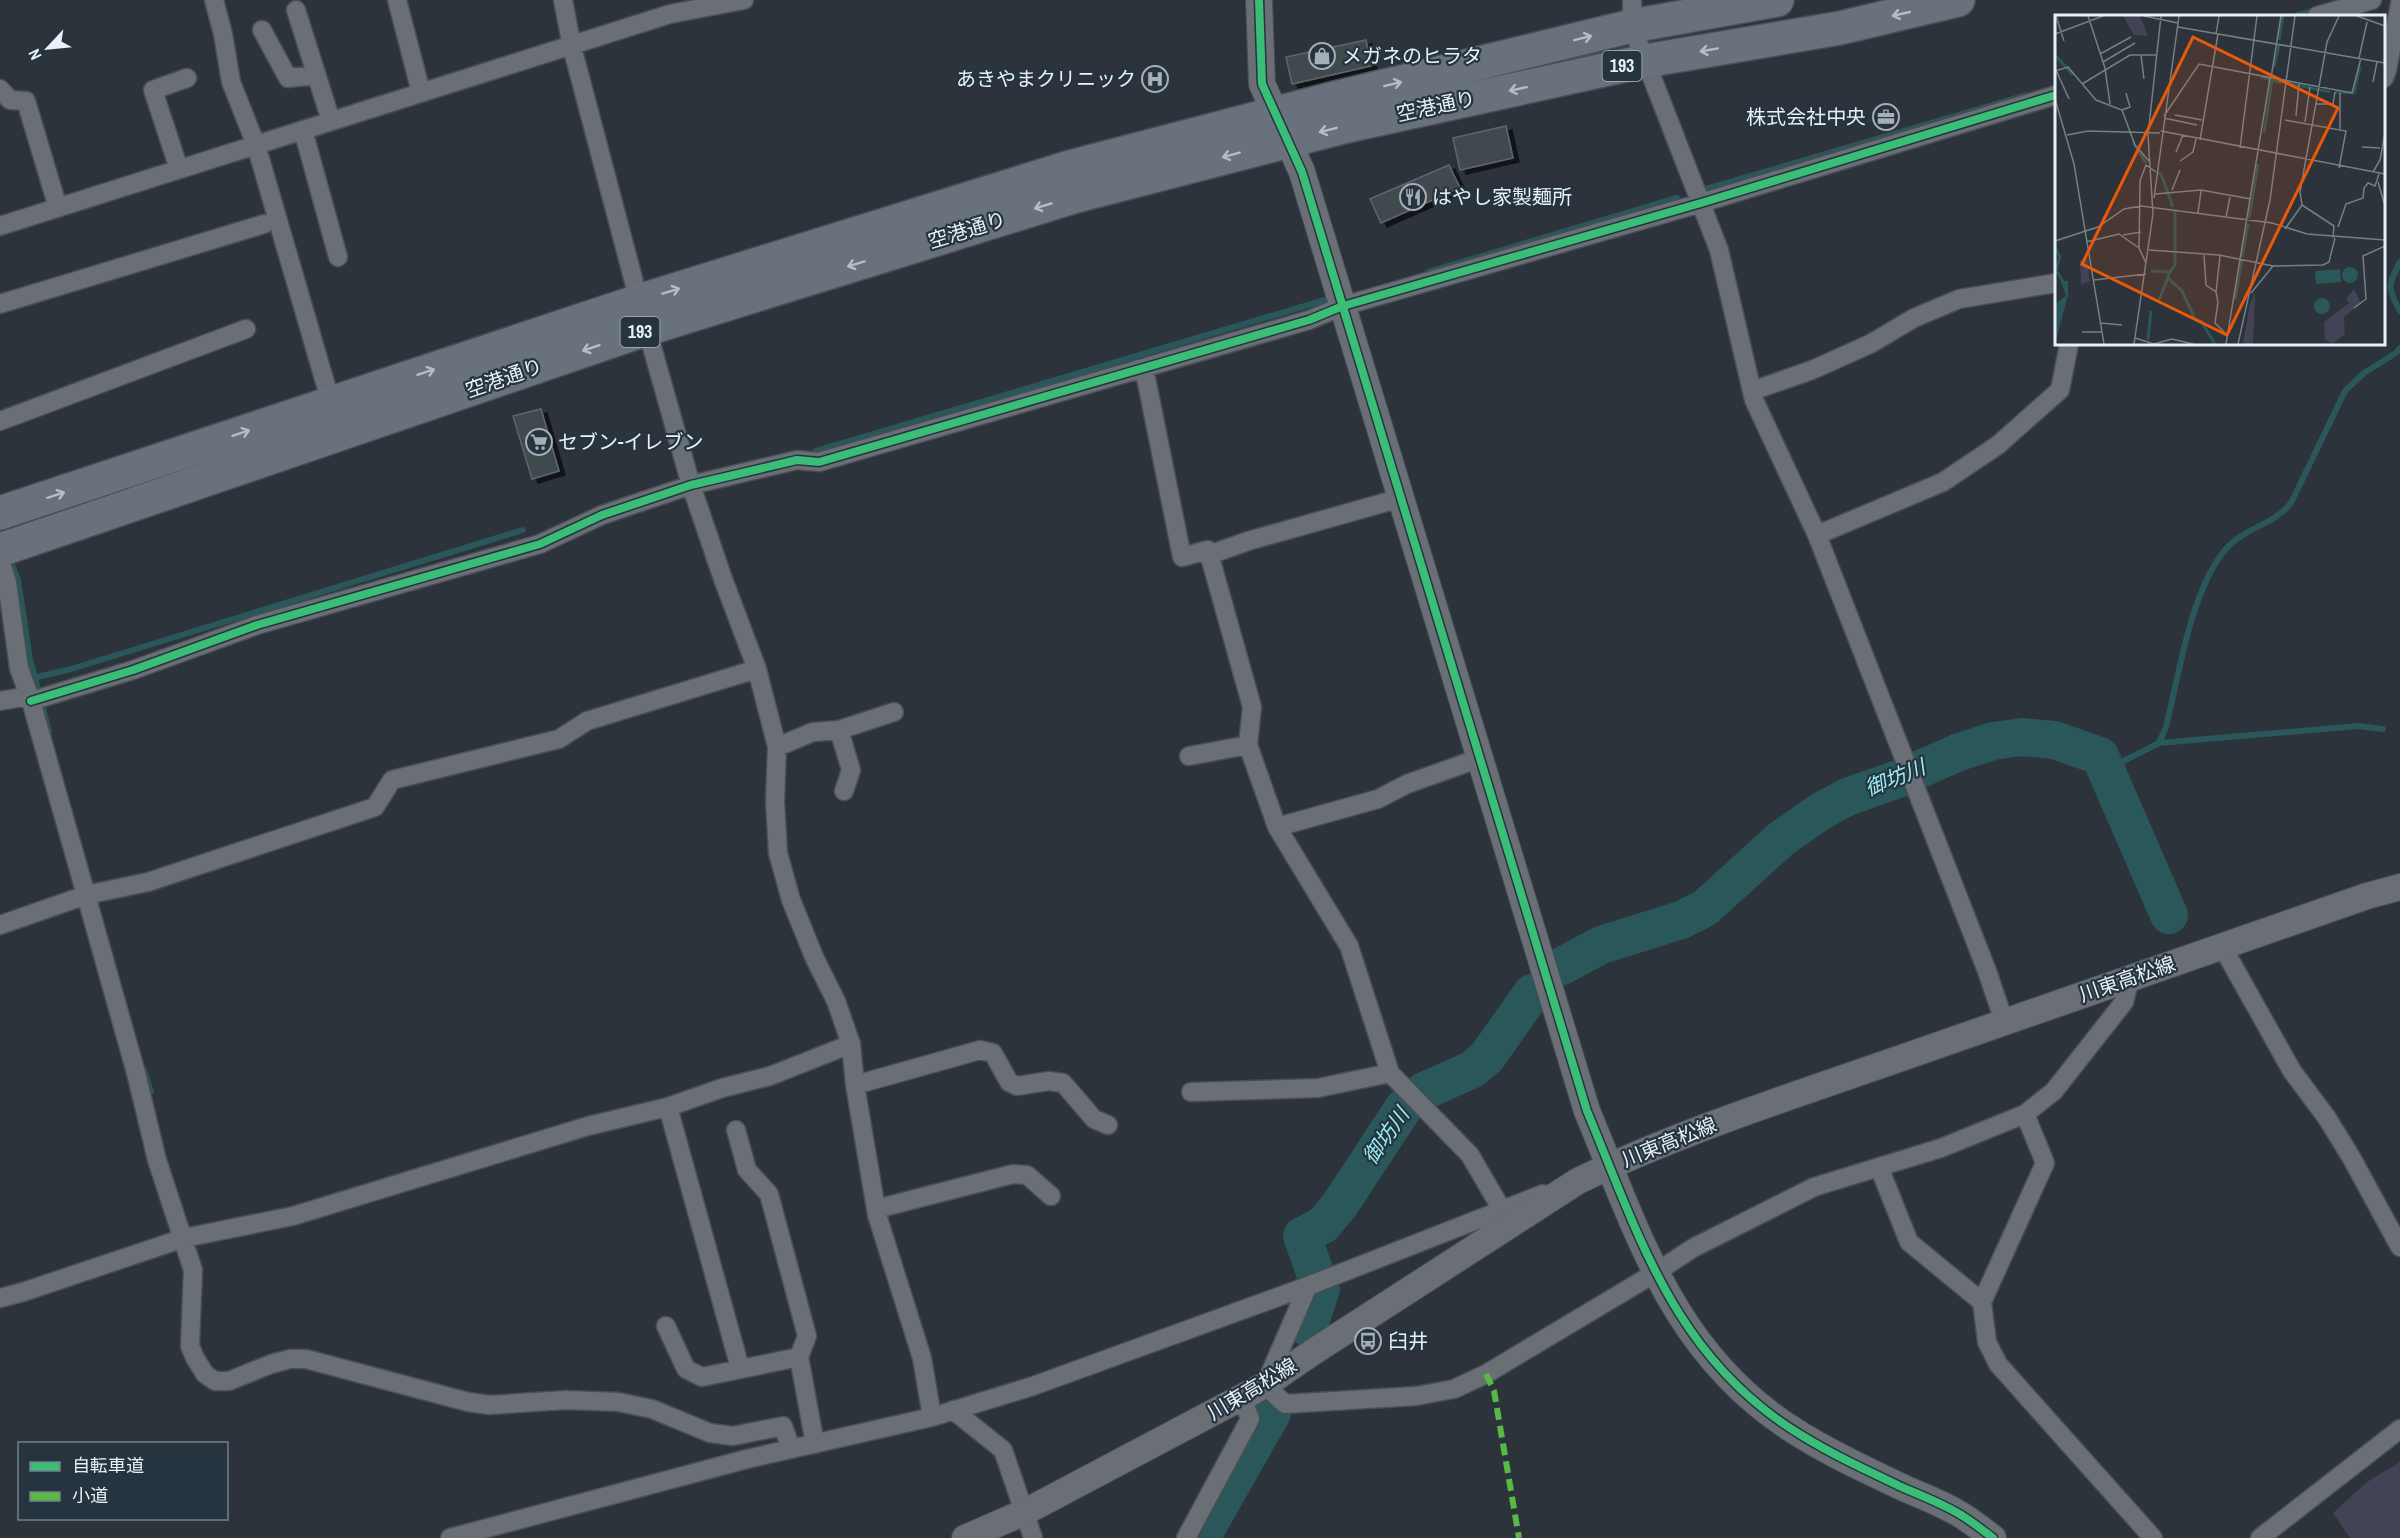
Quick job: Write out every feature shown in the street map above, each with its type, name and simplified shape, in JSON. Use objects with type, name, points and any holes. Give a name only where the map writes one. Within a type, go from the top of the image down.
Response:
[{"type":"highway","name":"空港通り","points":[[1281,127],[1632,13],[1777,0]]},
{"type":"highway","name":"空港通り","points":[[0,550],[643,315],[1070,167],[1646,61],[1840,28],[1958,0]]},
{"type":"highway","name":"空港通り","points":[[0,513],[331,404],[643,315]]},
{"type":"street","points":[[214,0],[224,34],[231,82],[256,145],[331,404]]},
{"type":"street","points":[[397,0],[421,93]]},
{"type":"street","points":[[562,0],[572,47],[643,315],[691,485],[757,669],[777,747],[775,802],[778,853],[791,900],[815,959],[836,1002],[851,1044],[855,1085],[876,1209],[922,1358],[932,1417]]},
{"type":"street","points":[[0,226],[572,47],[670,14],[744,0]]},
{"type":"street","points":[[1259,0],[1262,84],[1302,172],[1587,1111],[1627,1214],[1655,1273],[1687,1327],[1721,1370],[1757,1405],[1798,1434],[1840,1458],[1955,1511],[1993,1538]]},
{"type":"street","points":[[2321,15],[2372,0]]},
{"type":"street","points":[[2385,75],[2400,4]]},
{"type":"street","points":[[296,10],[331,121]]},
{"type":"street","points":[[1632,13],[1646,61],[1719,250],[1754,400],[1817,535],[1987,971],[2004,1021]]},
{"type":"street","points":[[262,30],[288,78],[316,75]]},
{"type":"street","points":[[179,169],[153,90],[187,78]]},
{"type":"street","points":[[0,89],[10,100],[26,101],[58,208]]},
{"type":"street","points":[[0,701],[30,699],[133,670],[257,625],[540,544],[602,515],[691,485],[797,460],[819,462],[1309,320],[1343,306],[1701,203],[2055,95]]},
{"type":"street","points":[[303,130],[338,257]]},
{"type":"street","points":[[0,304],[264,224]]},
{"type":"street","points":[[1752,391],[1812,370],[1870,344],[1914,318],[1959,299],[2055,283]]},
{"type":"street","points":[[0,421],[246,329]]},
{"type":"street","points":[[1817,535],[1943,482],[1998,445],[2060,390],[2069,345]]},
{"type":"street","points":[[1144,368],[1182,557],[1208,550],[1252,707],[1248,746],[1277,827],[1349,946],[1390,1073],[1470,1155],[1502,1210]]},
{"type":"street","points":[[1209,555],[1248,541],[1401,498]]},
{"type":"street","points":[[0,560],[7,582],[19,668],[86,895],[158,1160],[193,1270],[190,1346],[206,1374],[215,1381],[229,1381],[271,1364],[290,1359],[306,1359],[479,1404],[566,1400],[618,1401],[652,1409],[710,1433],[733,1436],[783,1426],[791,1449]]},
{"type":"street","points":[[0,925],[86,895],[148,882],[375,807],[392,780],[559,739],[587,721],[757,669]]},
{"type":"street","points":[[777,747],[813,732],[839,730],[894,712]]},
{"type":"street","points":[[839,730],[851,770],[844,791]]},
{"type":"street","points":[[1189,756],[1248,746]]},
{"type":"street","points":[[1277,827],[1378,799],[1407,784],[1480,759]]},
{"type":"street","name":"川東高松線","points":[[965,1538],[1025,1512],[1265,1385],[1578,1181],[1610,1166],[1676,1137],[2004,1021],[2367,896],[2400,887]]},
{"type":"street","points":[[2222,946],[2292,1071],[2327,1118],[2351,1157],[2400,1247]]},
{"type":"street","points":[[1308,1286],[1265,1385],[1285,1404],[1416,1396],[1454,1389],[1486,1374],[1693,1248],[1814,1187],[1941,1148],[2025,1114],[2054,1091],[2124,1002],[2130,978]]},
{"type":"street","points":[[0,1298],[184,1238],[293,1216],[588,1126],[668,1107],[722,1088],[770,1076],[851,1044]]},
{"type":"street","points":[[855,1085],[980,1050],[993,1053],[1009,1082],[1017,1086],[1049,1081],[1062,1083],[1095,1119],[1108,1125]]},
{"type":"street","points":[[1191,1092],[1318,1088],[1390,1073]]},
{"type":"street","points":[[668,1107],[740,1368]]},
{"type":"street","points":[[2025,1114],[2045,1164],[1982,1302],[1987,1342],[1998,1364],[2153,1538]]},
{"type":"street","points":[[736,1130],[747,1170],[769,1194],[807,1336],[799,1357],[815,1444]]},
{"type":"street","points":[[1879,1167],[1909,1242],[1982,1302]]},
{"type":"street","points":[[876,1209],[1013,1174],[1027,1175],[1051,1196]]},
{"type":"street","points":[[450,1538],[791,1449],[932,1417],[1033,1386],[1308,1286],[1578,1181]]},
{"type":"street","points":[[666,1326],[686,1369],[702,1377],[799,1357]]},
{"type":"street","points":[[1186,1538],[1250,1419],[1242,1398]]},
{"type":"street","points":[[953,1410],[1004,1450],[1033,1538]]},
{"type":"street","points":[[2260,1538],[2400,1429]]},
{"type":"shaded area","points":[[2400,1462],[2400,1538],[2350,1538],[2333,1513],[2367,1482]]},
{"type":"building","points":[[1366,40],[1371,66],[1292,84],[1286,57]]},
{"type":"building","points":[[1506,126],[1513,158],[1460,170],[1453,138]]},
{"type":"building","points":[[1449,165],[1460,188],[1381,223],[1370,199]]},
{"type":"building","points":[[541,409],[559,471],[532,479],[513,416]]},
{"type":"waterway","points":[[2298,15],[2316,10]]},
{"type":"waterway","points":[[1699,191],[2027,95]]},
{"type":"waterway","points":[[1428,272],[1677,198]]},
{"type":"waterway","points":[[2400,262],[2391,282],[2391,291],[2400,311]]},
{"type":"waterway","points":[[816,451],[1325,300]]},
{"type":"waterway","points":[[2104,766],[2120,763],[2159,743],[2166,727],[2181,659],[2195,610],[2213,567],[2232,543],[2276,517],[2291,503],[2345,391],[2364,373],[2396,353],[2400,348]]},
{"type":"waterway","points":[[33,678],[71,669],[523,530]]},
{"type":"waterway","points":[[9,557],[18,580],[30,659],[49,731]]},
{"type":"waterway","points":[[2159,743],[2358,726],[2383,729]]},
{"type":"waterway","name":"御坊川","points":[[1562,966],[1601,945],[1681,920],[1705,908],[1781,839],[1821,811],[1847,797],[1898,779],[1959,752],[1993,741],[2022,737],[2054,740],[2100,756],[2169,915]]},
{"type":"waterway","name":"御坊川","points":[[1316,1275],[1302,1236],[1323,1225],[1341,1203],[1404,1107],[1424,1091],[1473,1069],[1487,1057],[1532,993]]},
{"type":"waterway","points":[[144,1070],[151,1092]]},
{"type":"waterway","name":"御坊川","points":[[1308,1328],[1321,1289]]},
{"type":"waterway","name":"御坊川","points":[[1201,1538],[1272,1413]]},
{"type":"marked path","points":[[1486,1374],[1494,1391],[1519,1538]]},
{"type":"cycle path","points":[[1259,0],[1262,84],[1302,172],[1587,1111],[1645,1249],[1692,1333],[1722,1370],[1758,1404],[1814,1443],[1950,1509],[1993,1538]]},
{"type":"cycle path","points":[[31,701],[133,670],[257,625],[540,544],[602,515],[691,485],[797,460],[819,462],[1309,320],[1343,306],[1701,203],[2055,95]]},
{"type":"place","name":"メガネのヒラタ","points":[[1322,56]]},
{"type":"place","name":"あきやまクリニック","points":[[1155,79]]},
{"type":"place","name":"株式会社中央","points":[[1886,117]]},
{"type":"place","name":"はやし家製麺所","points":[[1413,197]]},
{"type":"place","name":"セブン-イレブン","points":[[539,442]]},
{"type":"place","name":"臼井","points":[[1368,1341]]}]
